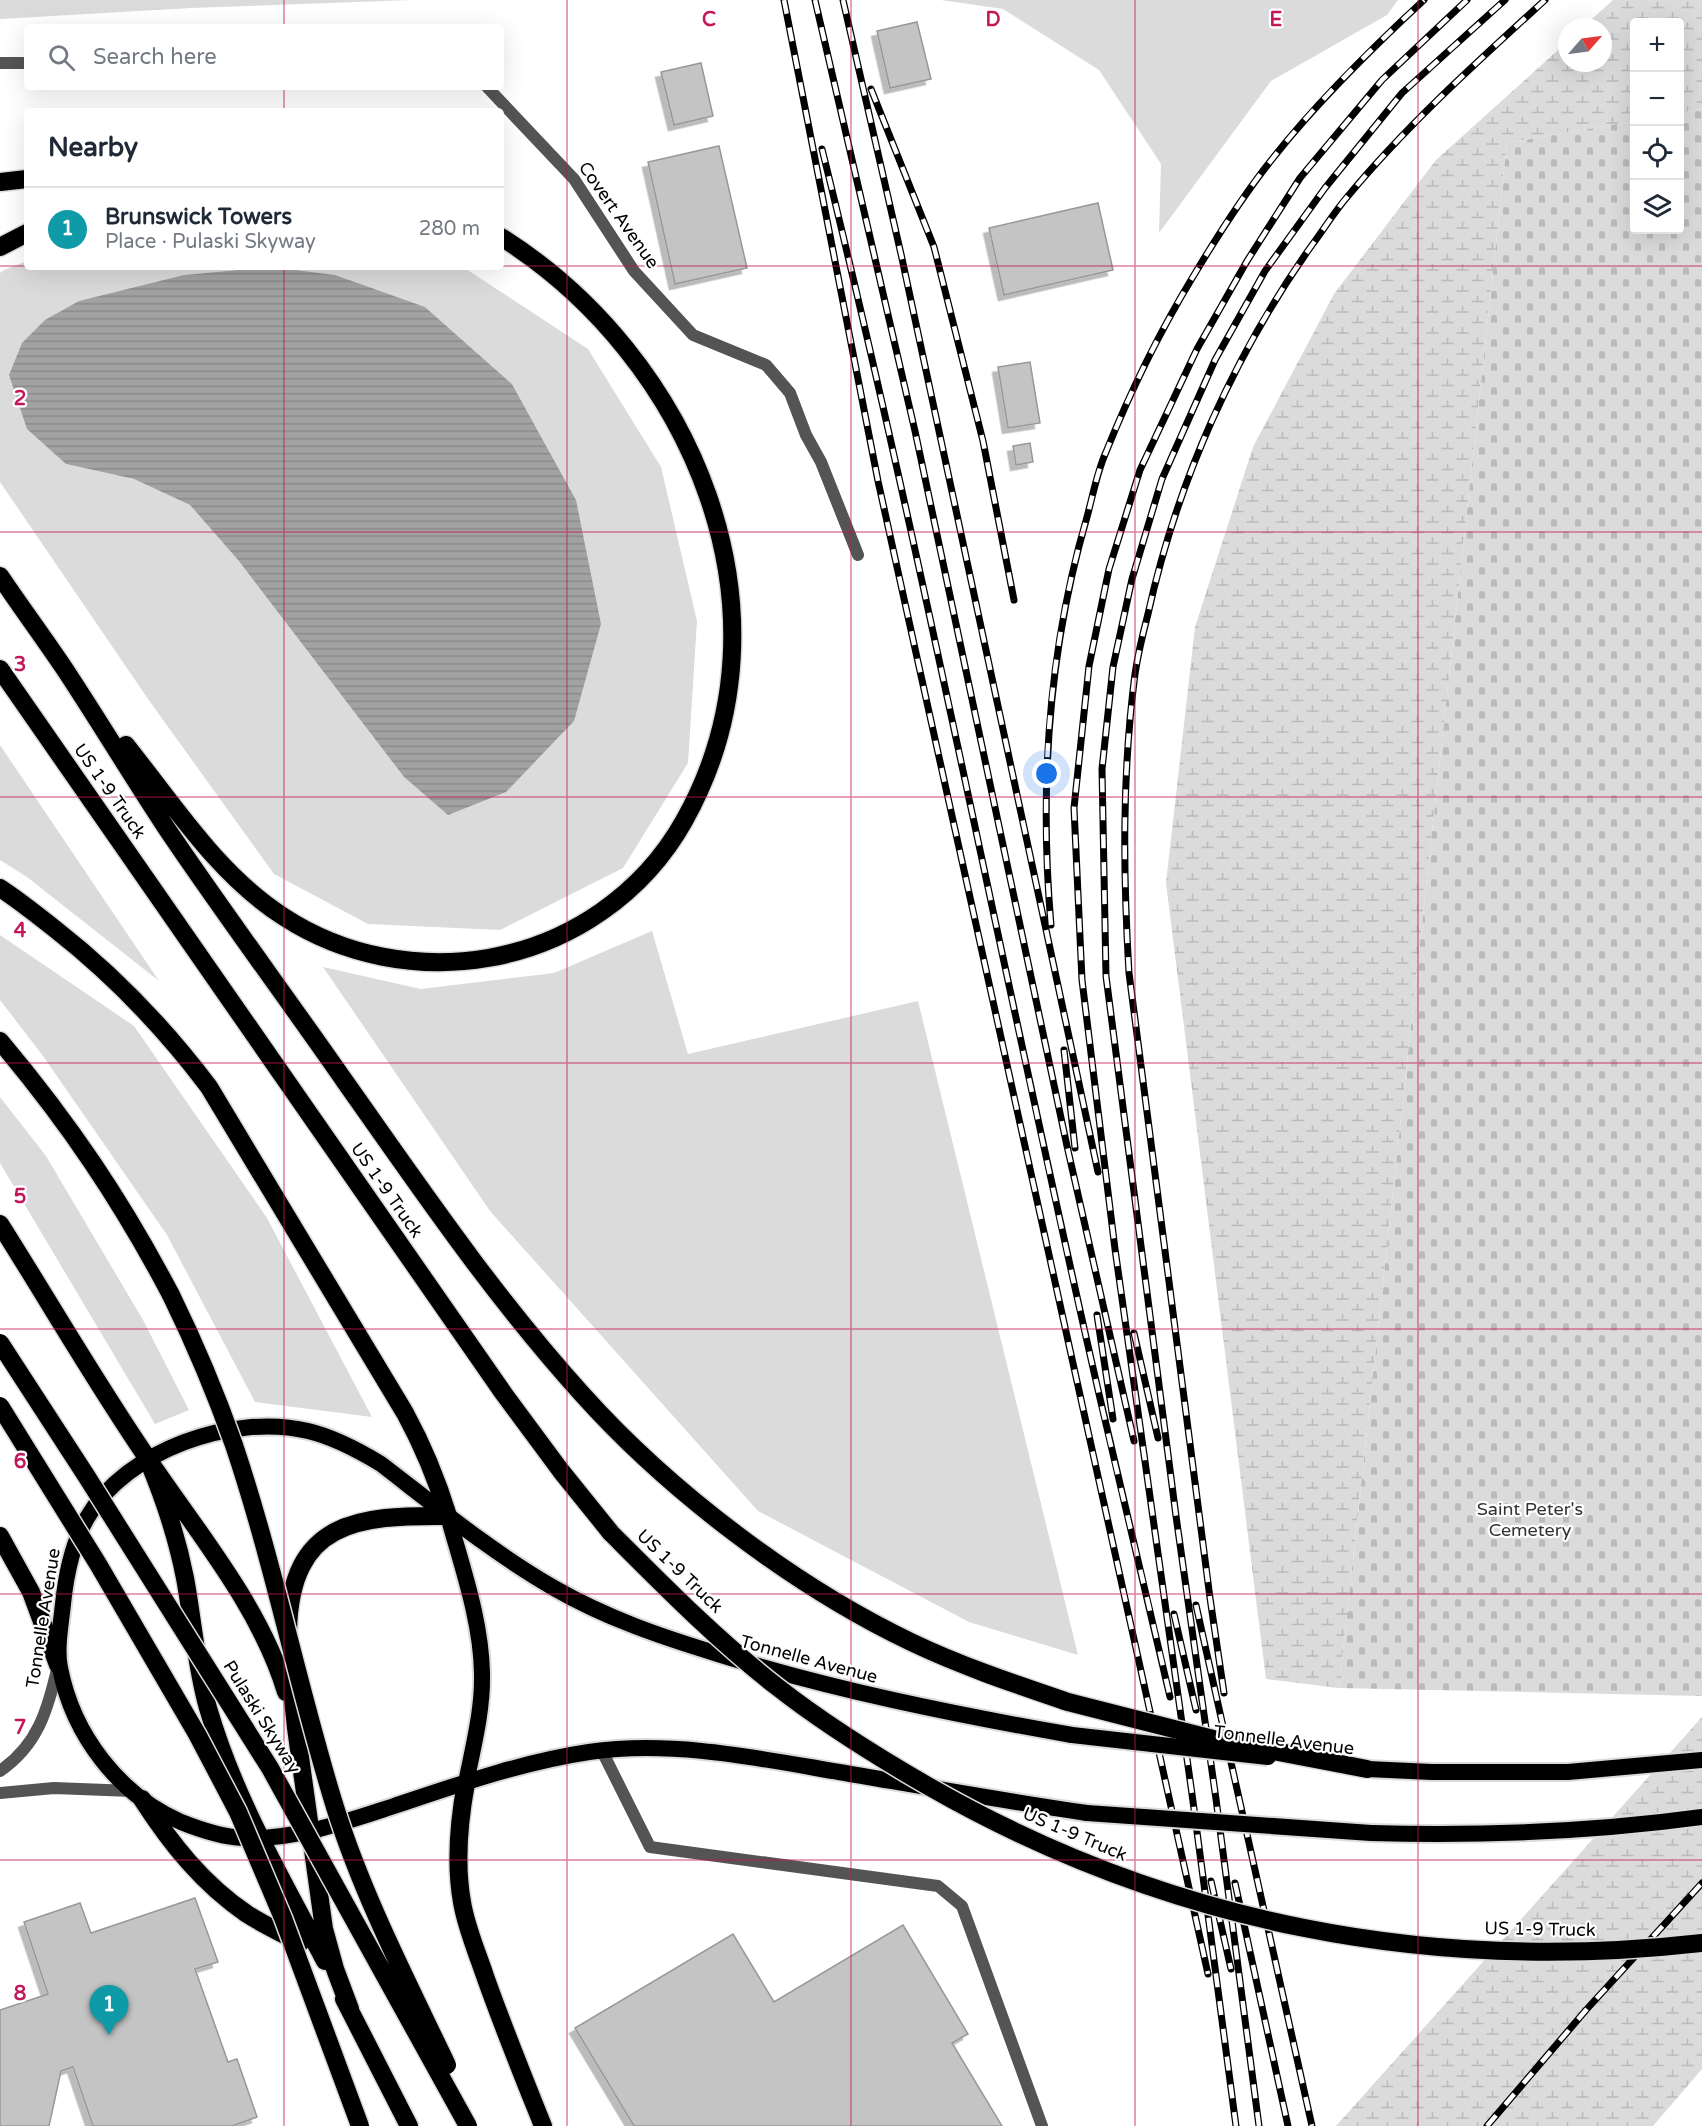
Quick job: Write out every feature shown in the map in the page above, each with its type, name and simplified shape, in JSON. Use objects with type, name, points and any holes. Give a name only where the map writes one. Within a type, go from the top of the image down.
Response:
[{"type":"highway","points":[[0,182],[24,179]]},
{"type":"highway","points":[[0,248],[24,235]]},
{"type":"highway","points":[[62,665],[229,872],[282,916],[332,942],[413,962],[459,962],[494,957],[546,942],[572,930],[616,902],[638,882],[659,859],[676,835],[706,778],[717,746],[725,714],[731,660],[732,607],[727,572],[710,504],[698,470],[682,436],[645,373],[623,343],[575,292],[522,250],[504,239]]},
{"type":"highway","points":[[0,576],[62,665],[168,830],[454,1236],[531,1335],[612,1426],[700,1504],[786,1569],[844,1606],[912,1642],[991,1675],[1068,1702],[1217,1740],[1367,1769]]},
{"type":"highway","name":"US 1-9 Truck","points":[[0,669],[454,1323],[561,1471],[611,1533],[655,1578],[727,1645],[778,1688],[891,1765],[1001,1825],[1074,1859],[1196,1903],[1334,1934],[1399,1944],[1449,1948],[1553,1952],[1618,1950],[1702,1943]]},
{"type":"highway","points":[[0,888],[32,909],[104,968],[171,1038],[209,1087],[405,1413],[430,1464],[448,1516],[480,1644],[481,1702],[460,1816],[462,1902],[470,1933],[505,2031],[543,2126]]},
{"type":"highway","points":[[0,1041],[42,1091],[84,1147],[123,1207],[171,1295],[212,1384],[234,1447],[348,1844],[410,1986],[477,2126]]},
{"type":"highway","points":[[0,1224],[148,1460],[215,1557],[262,1635],[283,1683],[296,1728]]},
{"type":"highway","name":"Pulaski Skyway","points":[[0,1343],[270,1768],[468,2126]]},
{"type":"highway","points":[[0,1406],[98,1564],[197,1734],[238,1812],[280,1909],[360,2126]]},
{"type":"highway","name":"Tonnelle Avenue","points":[[58,1665],[64,1596],[71,1554],[91,1511],[108,1491],[148,1460],[195,1438],[234,1428],[271,1426],[308,1431],[361,1452],[381,1464],[518,1566],[555,1589],[597,1610],[658,1635],[754,1665],[870,1696],[1072,1735],[1367,1769],[1432,1772],[1568,1772],[1702,1760]]},
{"type":"highway","points":[[148,1460],[167,1508],[180,1557],[200,1677],[226,1761],[261,1838],[409,2126]]},
{"type":"highway","points":[[350,2009],[334,1969],[326,1939],[296,1728],[288,1647],[289,1610],[296,1577],[309,1552],[319,1541],[362,1522],[393,1517],[448,1516]]},
{"type":"highway","points":[[0,1536],[31,1592],[71,1704],[90,1743],[107,1767],[137,1795],[188,1863],[217,1890],[248,1914],[322,1955]]},
{"type":"highway","points":[[137,1795],[180,1821],[214,1833],[230,1837],[261,1838],[348,1821],[466,1783],[558,1758],[602,1751],[653,1748],[704,1750],[1087,1813],[1371,1833],[1438,1835],[1501,1833],[1636,1825],[1702,1817]]},
{"type":"highway","points":[[505,2031],[552,2126]]},
{"type":"street","points":[[0,63],[24,63]]},
{"type":"street","name":"Covert Avenue","points":[[490,90],[574,179],[634,271],[693,335],[766,365],[790,393],[858,555]]},
{"type":"street","name":"Tonnelle Avenue","points":[[0,1771],[24,1751],[35,1736],[50,1698],[58,1665]]},
{"type":"street","points":[[602,1751],[650,1847],[938,1886],[962,1906],[1042,2126]]},
{"type":"street","points":[[0,1793],[54,1788],[137,1795]]},
{"type":"green space","points":[[0,0],[411,0],[191,8],[0,19]]},
{"type":"green space","points":[[941,0],[1398,0],[1387,15],[1271,81],[1159,233],[1161,164],[1099,70],[1003,9]]},
{"type":"green space","points":[[1613,0],[1702,0],[1702,109],[1684,112],[1684,18],[1630,18],[1630,122],[1507,143],[1339,1688],[1266,1679],[1166,883],[1195,627],[1253,447],[1334,294],[1436,160],[1558,50],[1558,72],[1612,72],[1612,18],[1593,18]]},
{"type":"green space","name":"Saint Peter's Cemetery","points":[[1702,109],[1702,1696],[1339,1688],[1507,143],[1630,122],[1630,234],[1684,234],[1684,112]]},
{"type":"green space","points":[[24,262],[24,270],[468,270],[588,349],[661,467],[697,621],[688,763],[623,868],[500,930],[368,924],[274,874],[148,699],[0,482],[0,273]],"holes":[[[425,307],[512,384],[576,500],[448,814],[404,777],[238,560],[190,505],[134,479],[66,464]]]},
{"type":"green space","points":[[0,745],[159,981],[27,877],[0,860]]},
{"type":"green space","points":[[652,931],[688,1054],[918,1001],[1078,1655],[969,1622],[758,1511],[490,1211],[323,967],[421,989],[554,973]]},
{"type":"green space","points":[[0,935],[134,1026],[267,1218],[372,1417],[255,1402],[167,1235],[43,1056],[0,1000]]},
{"type":"green space","points":[[0,1097],[46,1156],[143,1320],[189,1410],[155,1424],[0,1163]]},
{"type":"green space","points":[[1702,1717],[1702,2069],[1653,2126],[1336,2126]]},
{"type":"shaded area","points":[[238,270],[295,270],[335,275],[425,307],[512,384],[576,500],[601,624],[574,721],[506,792],[448,815],[404,777],[238,560],[190,505],[134,479],[66,464],[27,429],[9,375],[22,343],[45,320],[79,301],[184,275]]},
{"type":"building","points":[[917,22],[931,79],[890,88],[877,31]]},
{"type":"building","points":[[701,63],[713,116],[674,125],[661,72]]},
{"type":"building","points":[[719,146],[747,268],[675,284],[648,162]]},
{"type":"building","points":[[1098,203],[1113,270],[1004,295],[989,228]]},
{"type":"building","points":[[1030,362],[1040,423],[1008,428],[998,367]]},
{"type":"building","points":[[1030,443],[1033,462],[1016,465],[1013,446]]},
{"type":"building","points":[[195,1898],[218,1962],[195,1969],[228,2062],[237,2059],[257,2117],[232,2126],[93,2126],[73,2067],[61,2071],[49,2126],[0,2126],[0,2010],[48,1994],[24,1922],[80,1903],[91,1933]]},
{"type":"building","points":[[903,1925],[968,2034],[952,2043],[1002,2126],[634,2126],[575,2028],[733,1934],[774,2002]]},
{"type":"railway","points":[[784,0],[878,481],[1208,1974]]},
{"type":"railway","points":[[815,0],[915,431],[1067,1146],[1134,1441]]},
{"type":"railway","points":[[843,0],[901,254],[1098,1172]]},
{"type":"railway","points":[[1051,925],[1046,821],[1047,770],[1055,668],[1074,567],[1103,460],[1158,339],[1181,296],[1242,200],[1290,137],[1327,96],[1424,0]]},
{"type":"railway","points":[[1236,2126],[1115,1249],[1082,980],[1074,808],[1089,666],[1109,569],[1140,470],[1197,349],[1247,261],[1300,178],[1382,80],[1467,0]]},
{"type":"railway","points":[[1259,2126],[1176,1516],[1106,976],[1102,769],[1113,667],[1132,579],[1162,479],[1215,360],[1265,271],[1325,188],[1402,93],[1505,0]]},
{"type":"railway","points":[[1224,1693],[1129,973],[1125,860],[1126,786],[1131,711],[1142,636],[1160,565],[1192,468],[1233,375],[1284,287],[1339,208],[1371,169],[1443,95],[1545,0]]},
{"type":"railway","points":[[871,89],[934,247],[983,441],[1014,600]]},
{"type":"railway","points":[[822,149],[895,460],[1064,1239],[1170,1697]]},
{"type":"railway","points":[[1064,1050],[1075,1148]]},
{"type":"railway","points":[[1097,1315],[1113,1419]]},
{"type":"railway","points":[[1134,1333],[1158,1438]]},
{"type":"railway","points":[[1196,1605],[1312,2126]]},
{"type":"railway","points":[[1174,1614],[1196,1710]]},
{"type":"railway","points":[[1211,1881],[1231,1969]]},
{"type":"railway","points":[[1235,1883],[1288,2126]]},
{"type":"railway","points":[[1487,2126],[1586,2010],[1702,1883]]},
{"type":"place","name":"Brunswick Towers","points":[[109,2035]]}]
